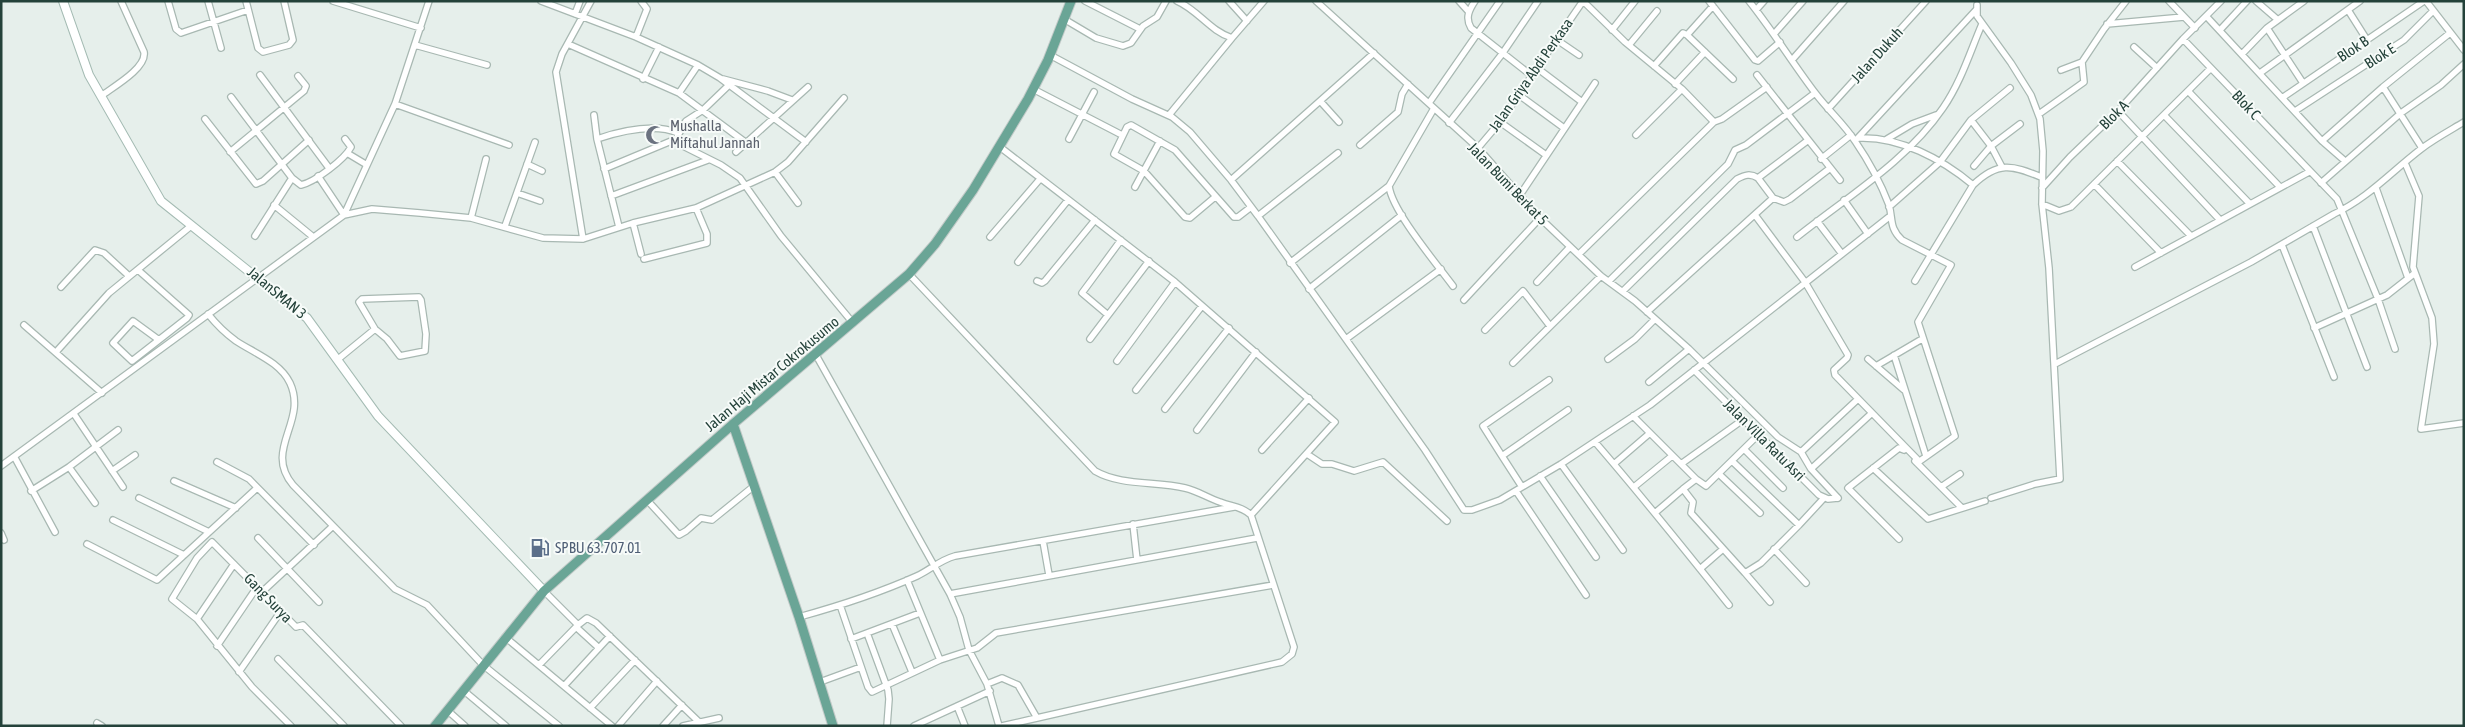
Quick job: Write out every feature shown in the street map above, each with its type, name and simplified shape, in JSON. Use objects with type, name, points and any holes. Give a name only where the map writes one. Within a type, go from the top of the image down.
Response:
[{"type":"main road","name":"Jalan Haji Mistar Cokrokusumo","points":[[435,726],[544,591],[733,424],[909,274],[951,225],[1000,147],[1050,55],[1071,1]]},
{"type":"main road","points":[[733,424],[799,617],[833,726]]},
{"type":"street","name":"JalanSMAN 3","points":[[63,1],[77,46],[101,96],[158,197],[191,226],[308,318],[378,416],[544,591]]},
{"type":"street","points":[[101,96],[139,68],[144,60],[144,52],[121,1]]},
{"type":"street","points":[[168,1],[176,29],[181,33],[248,10]]},
{"type":"street","points":[[208,1],[221,48]]},
{"type":"street","points":[[246,1],[258,48],[266,52],[289,45],[293,40],[284,1]]},
{"type":"street","points":[[334,1],[420,28]]},
{"type":"street","points":[[344,215],[395,104],[429,1]]},
{"type":"street","points":[[541,1],[636,37],[698,65],[720,78],[806,142]]},
{"type":"street","points":[[580,1],[578,15],[568,44],[559,60],[556,72],[583,239]]},
{"type":"street","points":[[578,15],[591,1]]},
{"type":"street","points":[[636,37],[647,9],[641,1]]},
{"type":"street","points":[[1085,1],[1140,29]]},
{"type":"street","points":[[1064,19],[1096,38],[1117,46],[1131,42],[1140,29],[1157,17],[1166,1]]},
{"type":"street","points":[[1176,1],[1191,9],[1220,33],[1232,38]]},
{"type":"street","points":[[1229,1],[1247,22]]},
{"type":"street","name":"Jalan Bumi Berkat 5","points":[[1316,1],[1408,84],[1449,124],[1478,148],[1540,218],[1601,276],[1610,281],[1689,349],[1701,364],[1778,437],[1801,452]]},
{"type":"street","points":[[1459,1],[1468,11]]},
{"type":"street","points":[[1475,1],[1468,11],[1468,22],[1477,34],[1532,76]]},
{"type":"street","points":[[1428,103],[1500,1]]},
{"type":"street","points":[[1449,124],[1502,54],[1538,1]]},
{"type":"street","points":[[1583,1],[1612,30],[1682,89],[1714,122]]},
{"type":"street","name":"Jalan Griya Abdi Perkasa","points":[[1478,148],[1500,122],[1583,1]]},
{"type":"street","points":[[1612,30],[1635,1]]},
{"type":"street","points":[[1748,1],[1780,42],[1815,93],[1850,135],[1857,139],[1887,139],[1908,147],[1940,162],[1973,184]]},
{"type":"street","points":[[1756,10],[1764,1]]},
{"type":"street","points":[[1774,34],[1802,1]]},
{"type":"street","points":[[1792,60],[1844,1]]},
{"type":"street","name":"Jalan Dukuh","points":[[1828,109],[1926,1]]},
{"type":"street","points":[[2061,70],[2082,62],[2107,24],[2126,1]]},
{"type":"street","points":[[2169,1],[2195,28]]},
{"type":"street","name":"Blok A","points":[[2042,188],[2070,157],[2118,112],[2183,39],[2221,1]]},
{"type":"street","points":[[2220,30],[2247,1]]},
{"type":"street","points":[[2256,1],[2278,20]]},
{"type":"street","points":[[2242,54],[2267,28],[2304,1]]},
{"type":"street","points":[[2260,73],[2360,1]]},
{"type":"street","points":[[1168,115],[1247,22],[1261,2]]},
{"type":"street","points":[[2427,2],[2464,50]]},
{"type":"street","name":"Blok B","points":[[2282,98],[2427,2]]},
{"type":"street","points":[[1687,35],[1711,4],[1755,60],[1758,60],[1780,42]]},
{"type":"street","points":[[1857,139],[1976,8],[1982,24],[2011,63],[2031,95],[2039,114],[2043,151],[2041,177],[2042,204],[2049,268],[2060,479],[2035,484],[1928,518],[1873,468]]},
{"type":"street","points":[[2348,10],[2367,40]]},
{"type":"street","points":[[1629,45],[1657,11]]},
{"type":"street","name":"Blok E","points":[[2296,111],[2404,40],[2434,11]]},
{"type":"street","points":[[2107,24],[2184,17]]},
{"type":"street","points":[[2207,17],[2322,140],[2345,161]]},
{"type":"street","points":[[1797,237],[1875,176],[1908,147],[1937,115],[1958,84],[1982,24]]},
{"type":"street","points":[[2267,28],[2303,83]]},
{"type":"street","points":[[1654,66],[1683,33],[1733,79]]},
{"type":"street","points":[[2322,140],[2383,87],[2450,33]]},
{"type":"street","name":"Blok C","points":[[2183,39],[2309,172]]},
{"type":"street","points":[[1557,40],[1579,54]]},
{"type":"street","points":[[568,44],[679,93],[745,142]]},
{"type":"street","points":[[415,45],[487,64]]},
{"type":"street","points":[[2134,47],[2157,68]]},
{"type":"street","points":[[644,79],[659,48]]},
{"type":"street","points":[[1675,84],[1705,52]]},
{"type":"street","points":[[1231,180],[1374,53]]},
{"type":"street","points":[[1050,55],[1125,96],[1168,115],[1190,132],[1231,180],[1258,216],[1464,510],[1472,510],[1488,505],[1522,487],[1561,464],[1633,416],[1889,217]]},
{"type":"street","points":[[2039,114],[2084,82],[2082,62]]},
{"type":"street","points":[[2321,183],[2401,113],[2440,85],[2464,64]]},
{"type":"street","points":[[679,93],[698,65]]},
{"type":"street","points":[[1538,68],[1582,102]]},
{"type":"street","points":[[2042,204],[2064,210],[2071,207],[2211,68]]},
{"type":"street","points":[[1757,75],[1821,159],[1840,180]]},
{"type":"street","points":[[260,76],[329,168]]},
{"type":"street","points":[[230,152],[306,89],[298,76]]},
{"type":"street","points":[[720,78],[768,91],[792,100]]},
{"type":"street","points":[[1520,195],[1594,83]]},
{"type":"street","points":[[1360,145],[1398,112],[1402,94],[1408,84]]},
{"type":"street","points":[[604,169],[677,136],[686,121],[703,110],[729,85]]},
{"type":"street","points":[[736,152],[808,87]]},
{"type":"street","points":[[1579,254],[1714,122],[1722,120],[1767,87]]},
{"type":"street","points":[[2383,87],[2422,148]]},
{"type":"street","points":[[1889,207],[1940,162],[1971,120],[2010,88]]},
{"type":"street","points":[[1033,89],[1122,135]]},
{"type":"street","points":[[1636,135],[1682,89]]},
{"type":"street","points":[[2188,91],[2280,188]]},
{"type":"street","points":[[1069,139],[1094,92]]},
{"type":"street","points":[[1610,281],[1728,164],[1735,150],[1746,145],[1815,93]]},
{"type":"street","points":[[1518,95],[1564,128]]},
{"type":"street","points":[[231,97],[292,178],[301,185],[318,176],[347,154],[351,146],[345,139]]},
{"type":"street","points":[[1,466],[15,458],[312,236],[344,215],[372,209],[471,218],[543,238],[583,239],[633,223],[696,208],[744,184],[775,172],[785,165],[844,98]]},
{"type":"street","points":[[1321,102],[1339,122]]},
{"type":"street","points":[[395,104],[509,145]]},
{"type":"street","points":[[1290,264],[1389,186],[1434,110]]},
{"type":"street","points":[[2118,112],[2220,220]]},
{"type":"street","points":[[594,114],[597,139],[619,227]]},
{"type":"street","points":[[1887,139],[1912,124],[1937,115]]},
{"type":"street","points":[[2164,115],[2250,204]]},
{"type":"street","points":[[205,119],[256,184],[262,181],[309,140]]},
{"type":"street","points":[[1971,120],[1991,146],[2002,167]]},
{"type":"street","points":[[1500,122],[1546,155]]},
{"type":"street","points":[[2055,364],[2282,245],[2342,210],[2376,188],[2422,148],[2464,122]]},
{"type":"street","points":[[1974,166],[1991,146],[2020,124]]},
{"type":"street","points":[[1215,197],[1195,215],[1188,218],[1144,171],[1114,154],[1127,127],[1132,126],[1175,150],[1215,197],[1236,218],[1251,207]]},
{"type":"street","points":[[597,139],[613,134],[644,130],[670,130],[677,136],[679,144],[728,169],[744,184],[781,236],[853,323]]},
{"type":"street","points":[[1821,159],[1850,135]]},
{"type":"street","points":[[1857,139],[1889,207],[1889,217],[1896,234],[1902,240],[1951,265],[1918,322],[1955,436],[1918,462]]},
{"type":"street","points":[[1136,187],[1160,141]]},
{"type":"street","points":[[1758,178],[1807,141]]},
{"type":"street","points":[[505,226],[535,142]]},
{"type":"street","points":[[1000,147],[1175,282],[1335,422],[1251,515]]},
{"type":"street","points":[[1258,216],[1338,153]]},
{"type":"street","points":[[347,154],[367,164]]},
{"type":"street","points":[[471,218],[486,159]]},
{"type":"street","points":[[611,196],[708,160]]},
{"type":"street","points":[[2117,161],[2191,236]]},
{"type":"street","points":[[2404,163],[2420,203],[2413,249],[2415,273],[2430,311],[2434,344],[2421,429],[2464,422]]},
{"type":"street","points":[[527,164],[542,171]]},
{"type":"street","points":[[1915,280],[1973,184],[1985,174],[2002,167],[2014,166],[2041,177]]},
{"type":"street","points":[[1622,291],[1737,179],[1745,175],[1753,175],[1758,178],[1773,198],[1784,202],[1830,169]]},
{"type":"street","points":[[775,172],[798,203]]},
{"type":"street","points":[[2135,267],[2309,172],[2337,199],[2378,299],[2395,349]]},
{"type":"street","points":[[318,176],[344,215]]},
{"type":"street","points":[[255,236],[292,178]]},
{"type":"street","points":[[990,237],[1040,178]]},
{"type":"street","points":[[2094,184],[2161,253]]},
{"type":"street","points":[[1389,186],[1391,197],[1402,215],[1452,286]]},
{"type":"street","points":[[2376,188],[2408,278]]},
{"type":"street","points":[[517,193],[540,201]]},
{"type":"street","points":[[1647,312],[1773,198]]},
{"type":"street","points":[[1018,262],[1068,200]]},
{"type":"street","points":[[1844,200],[1868,234]]},
{"type":"street","points":[[274,205],[312,236]]},
{"type":"street","points":[[633,223],[643,257],[707,243],[707,234],[696,208]]},
{"type":"street","points":[[1308,289],[1402,215]]},
{"type":"street","points":[[1755,215],[1805,282],[1848,355],[1834,370],[1835,375],[1961,507]]},
{"type":"street","points":[[1464,300],[1540,218]]},
{"type":"street","points":[[1037,281],[1042,283],[1045,280],[1095,220]]},
{"type":"street","points":[[1817,221],[1842,254]]},
{"type":"street","points":[[56,352],[109,293],[191,226]]},
{"type":"street","points":[[2313,226],[2367,368]]},
{"type":"street","points":[[1108,316],[1082,293],[1121,240]]},
{"type":"street","points":[[2282,245],[2334,377]]},
{"type":"street","points":[[1537,282],[1570,247]]},
{"type":"street","points":[[61,287],[95,250],[104,253],[129,276]]},
{"type":"street","points":[[1090,339],[1149,262]]},
{"type":"street","points":[[1346,340],[1441,269]]},
{"type":"street","points":[[138,270],[189,315],[159,340],[132,361],[113,343],[133,321],[159,340]]},
{"type":"street","points":[[2314,328],[2378,299],[2415,273]]},
{"type":"street","points":[[816,355],[950,594],[960,617],[969,650],[987,684],[1001,726],[1282,662],[1292,654],[1294,646],[1251,515],[1238,506],[1221,503],[1198,491],[1184,487],[1115,479],[1095,470],[909,274]]},
{"type":"street","points":[[1513,363],[1601,276]]},
{"type":"street","points":[[1117,361],[1175,282]]},
{"type":"street","points":[[1485,330],[1523,291],[1550,326]]},
{"type":"street","points":[[418,297],[421,300],[426,334],[425,351],[400,356],[387,339],[375,329],[360,300],[418,297]]},
{"type":"street","points":[[1136,390],[1202,306]]},
{"type":"street","points":[[208,314],[234,340],[266,359],[287,379],[295,401],[292,421],[282,445],[282,464],[284,474],[293,485],[395,589],[422,601],[435,612],[483,665],[559,726]]},
{"type":"street","points":[[1608,359],[1635,339],[1654,320]]},
{"type":"street","points":[[24,325],[102,393]]},
{"type":"street","points":[[1165,409],[1229,328]]},
{"type":"street","points":[[337,360],[375,329]]},
{"type":"street","points":[[1876,366],[1922,339]]},
{"type":"street","points":[[1649,382],[1689,349]]},
{"type":"street","points":[[1197,430],[1256,352]]},
{"type":"street","points":[[1894,355],[1926,456]]},
{"type":"street","points":[[1868,359],[1904,390]]},
{"type":"street","name":"Jalan Villa Ratu Asri","points":[[1694,370],[1824,498]]},
{"type":"street","points":[[1522,487],[1483,426],[1549,380]]},
{"type":"street","points":[[1262,450],[1309,398]]},
{"type":"street","points":[[1745,573],[1761,563],[1800,525],[1824,498],[1838,498],[1811,469],[1801,452],[1858,399]]},
{"type":"street","points":[[1502,456],[1568,410]]},
{"type":"street","points":[[1811,469],[1872,413]]},
{"type":"street","points":[[74,414],[123,487]]},
{"type":"street","points":[[1633,416],[1672,456],[1706,486],[1759,434]]},
{"type":"street","points":[[1681,464],[1744,419]]},
{"type":"street","points":[[31,491],[69,467],[95,445],[118,430]]},
{"type":"street","points":[[1614,464],[1650,433]]},
{"type":"street","points":[[1595,442],[1656,512],[1666,529],[1729,605]]},
{"type":"street","points":[[1899,539],[1848,490],[1848,487],[1900,447],[1918,462]]},
{"type":"street","points":[[1744,450],[1783,488]]},
{"type":"street","points":[[1307,454],[1322,464],[1332,464],[1354,471],[1383,462],[1447,521]]},
{"type":"street","points":[[112,471],[135,455]]},
{"type":"street","points":[[1634,487],[1672,456]]},
{"type":"street","points":[[15,458],[31,491],[55,532]]},
{"type":"street","points":[[1732,461],[1800,525]]},
{"type":"street","points":[[217,462],[250,479],[314,545]]},
{"type":"street","points":[[1561,464],[1623,550]]},
{"type":"street","points":[[69,467],[95,503]]},
{"type":"street","points":[[1719,474],[1760,513]]},
{"type":"street","points":[[1941,487],[1960,474]]},
{"type":"street","points":[[1540,476],[1596,557]]},
{"type":"street","points":[[1656,512],[1696,479]]},
{"type":"street","points":[[174,481],[236,508]]},
{"type":"street","points":[[647,500],[679,534],[686,532],[701,518],[704,517],[712,520],[754,486]]},
{"type":"street","points":[[87,544],[157,580],[257,488]]},
{"type":"street","points":[[1516,490],[1586,595]]},
{"type":"street","points":[[1683,490],[1692,499],[1691,513],[1693,516],[1770,602]]},
{"type":"street","name":"Gang Surya","points":[[139,498],[207,534],[212,542],[280,611],[296,626],[303,626],[400,726]]},
{"type":"street","points":[[799,617],[840,605],[906,580],[955,556],[1238,506]]},
{"type":"street","points":[[113,520],[184,555]]},
{"type":"street","points":[[1133,524],[1137,560]]},
{"type":"street","points":[[262,592],[334,526]]},
{"type":"street","points":[[258,538],[319,602]]},
{"type":"street","points":[[950,594],[1257,538]]},
{"type":"street","points":[[1042,541],[1049,575]]},
{"type":"street","points":[[212,542],[197,558],[173,596],[172,601],[197,619],[239,672],[291,726]]},
{"type":"street","points":[[1700,569],[1723,549]]},
{"type":"street","points":[[1774,549],[1806,583]]},
{"type":"street","points":[[197,619],[234,564]]},
{"type":"street","points":[[906,580],[940,660]]},
{"type":"street","points":[[840,605],[870,691],[877,692],[912,672],[984,645],[990,636],[996,633],[1273,585]]},
{"type":"street","points":[[217,646],[257,587]]},
{"type":"street","points":[[544,591],[599,648]]},
{"type":"street","points":[[239,672],[280,611]]},
{"type":"street","points":[[851,639],[920,613]]},
{"type":"street","points":[[540,665],[584,619],[592,619],[699,722]]},
{"type":"street","points":[[892,624],[912,672]]},
{"type":"street","points":[[867,633],[890,699],[887,726]]},
{"type":"street","points":[[564,686],[610,636]]},
{"type":"street","points":[[505,637],[612,726]]},
{"type":"street","points":[[278,659],[344,726]]},
{"type":"street","points":[[590,708],[635,660]]},
{"type":"street","points":[[820,682],[861,666]]},
{"type":"street","points":[[987,684],[1002,678],[1018,685],[1038,718]]},
{"type":"street","points":[[618,726],[657,681]]},
{"type":"street","points":[[463,690],[506,726]]},
{"type":"street","points":[[914,726],[990,692]]},
{"type":"street","points":[[663,726],[682,705]]},
{"type":"street","points":[[957,706],[965,726]]},
{"type":"street","points":[[447,710],[466,726]]},
{"type":"street","points":[[683,726],[719,718]]},
{"type":"street","points":[[930,718],[933,726]]},
{"type":"place","name":"Mushalla Miftahul Jannah","points":[[655,135]]},
{"type":"place","name":"SPBU 63.707.01","points":[[540,548]]}]
